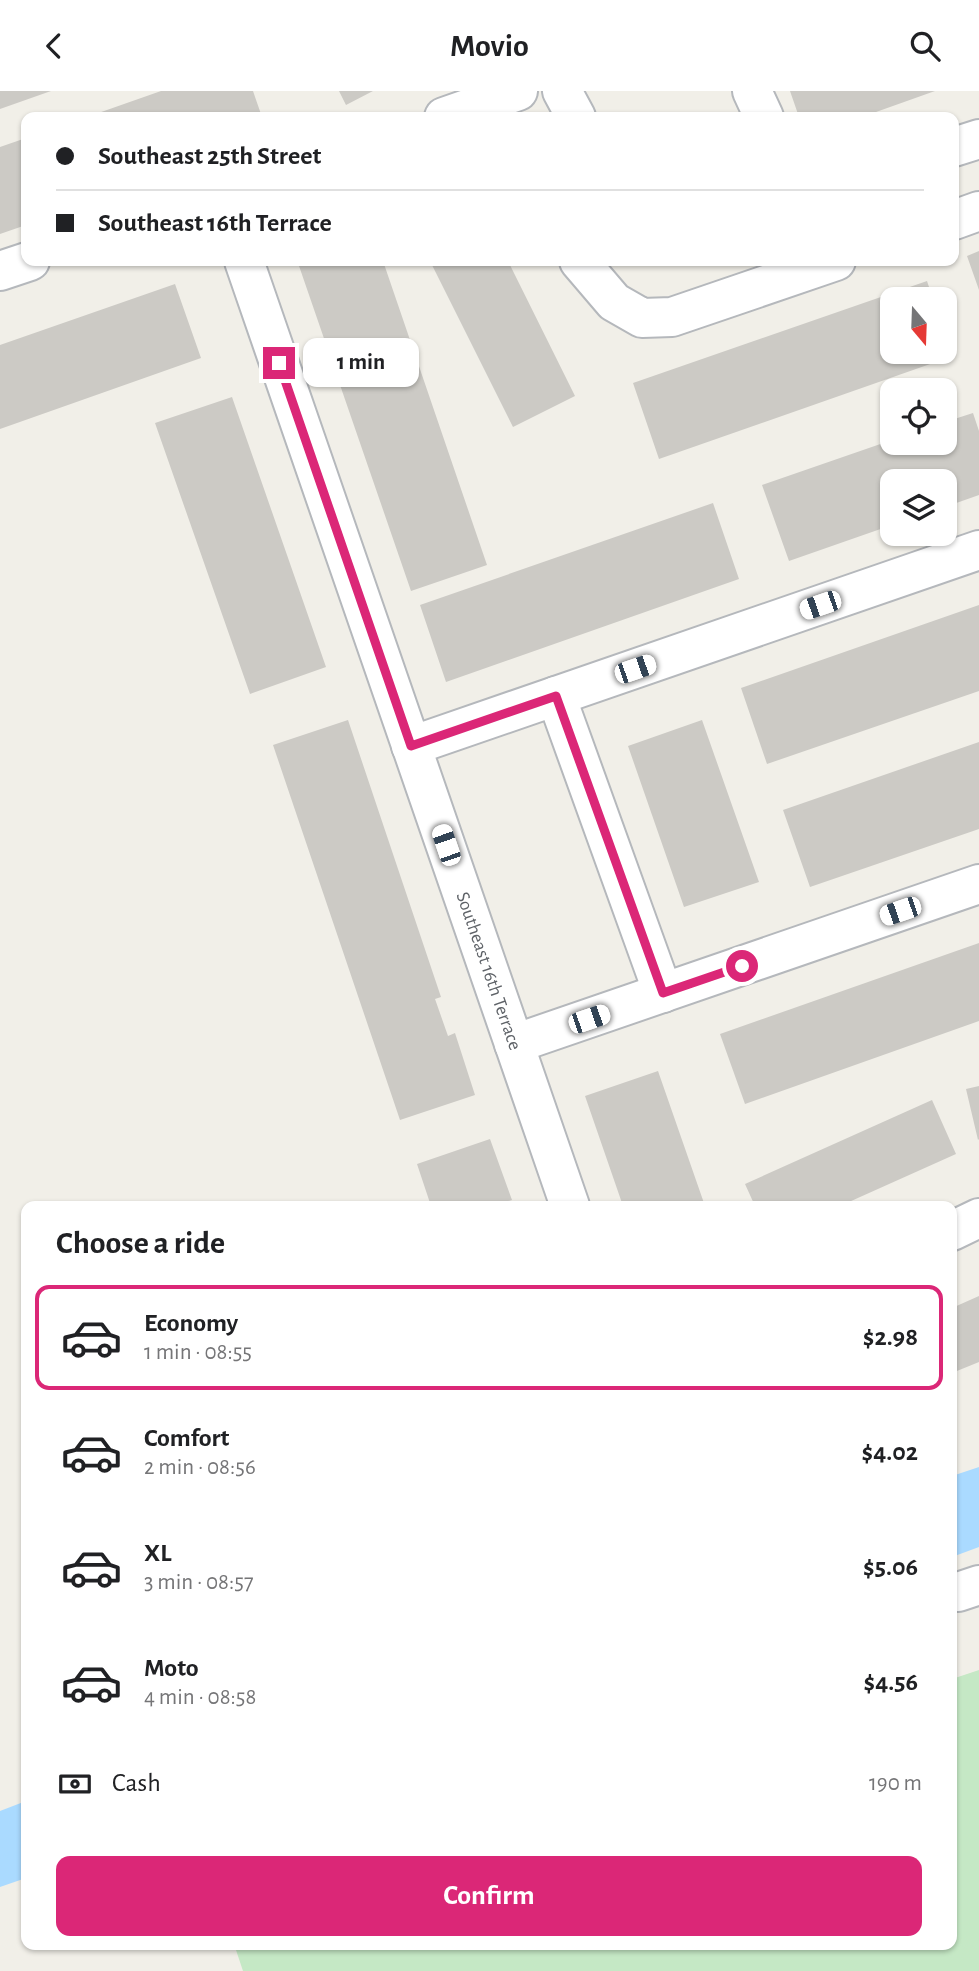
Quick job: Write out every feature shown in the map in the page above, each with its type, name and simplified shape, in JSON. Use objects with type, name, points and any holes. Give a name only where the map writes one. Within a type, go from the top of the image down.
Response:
[{"type":"street","points":[[562,91],[573,112]]},
{"type":"street","points":[[752,91],[762,112]]},
{"type":"street","points":[[461,112],[502,100]]},
{"type":"street","points":[[959,145],[979,138]]},
{"type":"street","points":[[959,218],[979,211]]},
{"type":"street","points":[[0,271],[21,264]]},
{"type":"street","name":"Southeast 16th Terrace","points":[[246,266],[568,1201]]},
{"type":"street","points":[[583,266],[614,302],[642,318],[672,317],[821,266]]},
{"type":"street","points":[[411,746],[979,550]]},
{"type":"street","points":[[556,696],[663,993]]},
{"type":"street","points":[[514,1044],[979,884]]},
{"type":"street","points":[[957,1229],[979,1218]]},
{"type":"green space","points":[[979,1670],[979,1971],[243,1971],[236,1950],[957,1950],[957,1677]]},
{"type":"water","points":[[979,1467],[979,1547],[957,1555],[957,1474]]},
{"type":"water","points":[[21,1803],[21,1880],[0,1887],[0,1811]]},
{"type":"building","points":[[0,91],[51,91],[0,109]]},
{"type":"building","points":[[161,91],[253,91],[260,112],[101,112]]},
{"type":"building","points":[[339,91],[373,91],[346,105]]},
{"type":"building","points":[[790,91],[935,91],[876,112],[797,112]]},
{"type":"building","points":[[21,140],[21,227],[0,234],[0,147]]},
{"type":"building","points":[[979,251],[979,290],[967,256]]},
{"type":"building","points":[[299,266],[385,266],[487,565],[411,591]]},
{"type":"building","points":[[432,266],[510,266],[575,396],[513,427]]},
{"type":"building","points":[[927,281],[929,287],[910,287]]},
{"type":"building","points":[[175,284],[201,358],[0,429],[0,345]]},
{"type":"building","points":[[880,297],[880,364],[930,364],[890,378],[880,378],[880,382],[659,459],[633,383]]},
{"type":"building","points":[[232,397],[326,667],[250,694],[155,423]]},
{"type":"building","points":[[973,413],[979,431],[979,495],[957,503],[957,469],[880,469],[880,529],[789,561],[762,485],[880,444],[880,455],[957,455],[957,418]]},
{"type":"building","points":[[713,503],[739,579],[446,682],[420,605]]},
{"type":"building","points":[[979,605],[979,691],[767,764],[741,688]]},
{"type":"building","points":[[348,720],[441,997],[435,999],[448,1036],[455,1033],[475,1095],[400,1120],[273,745]]},
{"type":"building","points":[[702,720],[759,882],[684,907],[628,746]]},
{"type":"building","points":[[979,742],[979,829],[810,887],[783,810]]},
{"type":"building","points":[[979,943],[979,1021],[745,1104],[720,1034]]},
{"type":"building","points":[[658,1071],[703,1201],[621,1201],[585,1096]]},
{"type":"building","points":[[979,1086],[979,1139],[978,1140],[966,1089]]},
{"type":"building","points":[[932,1100],[956,1154],[851,1201],[753,1201],[745,1184]]},
{"type":"building","points":[[490,1139],[512,1200],[429,1201],[417,1164]]},
{"type":"building","points":[[979,1296],[979,1362],[957,1371],[957,1306]]},
{"type":"route","points":[[279,363],[411,746],[556,696],[663,993],[742,966]]}]
